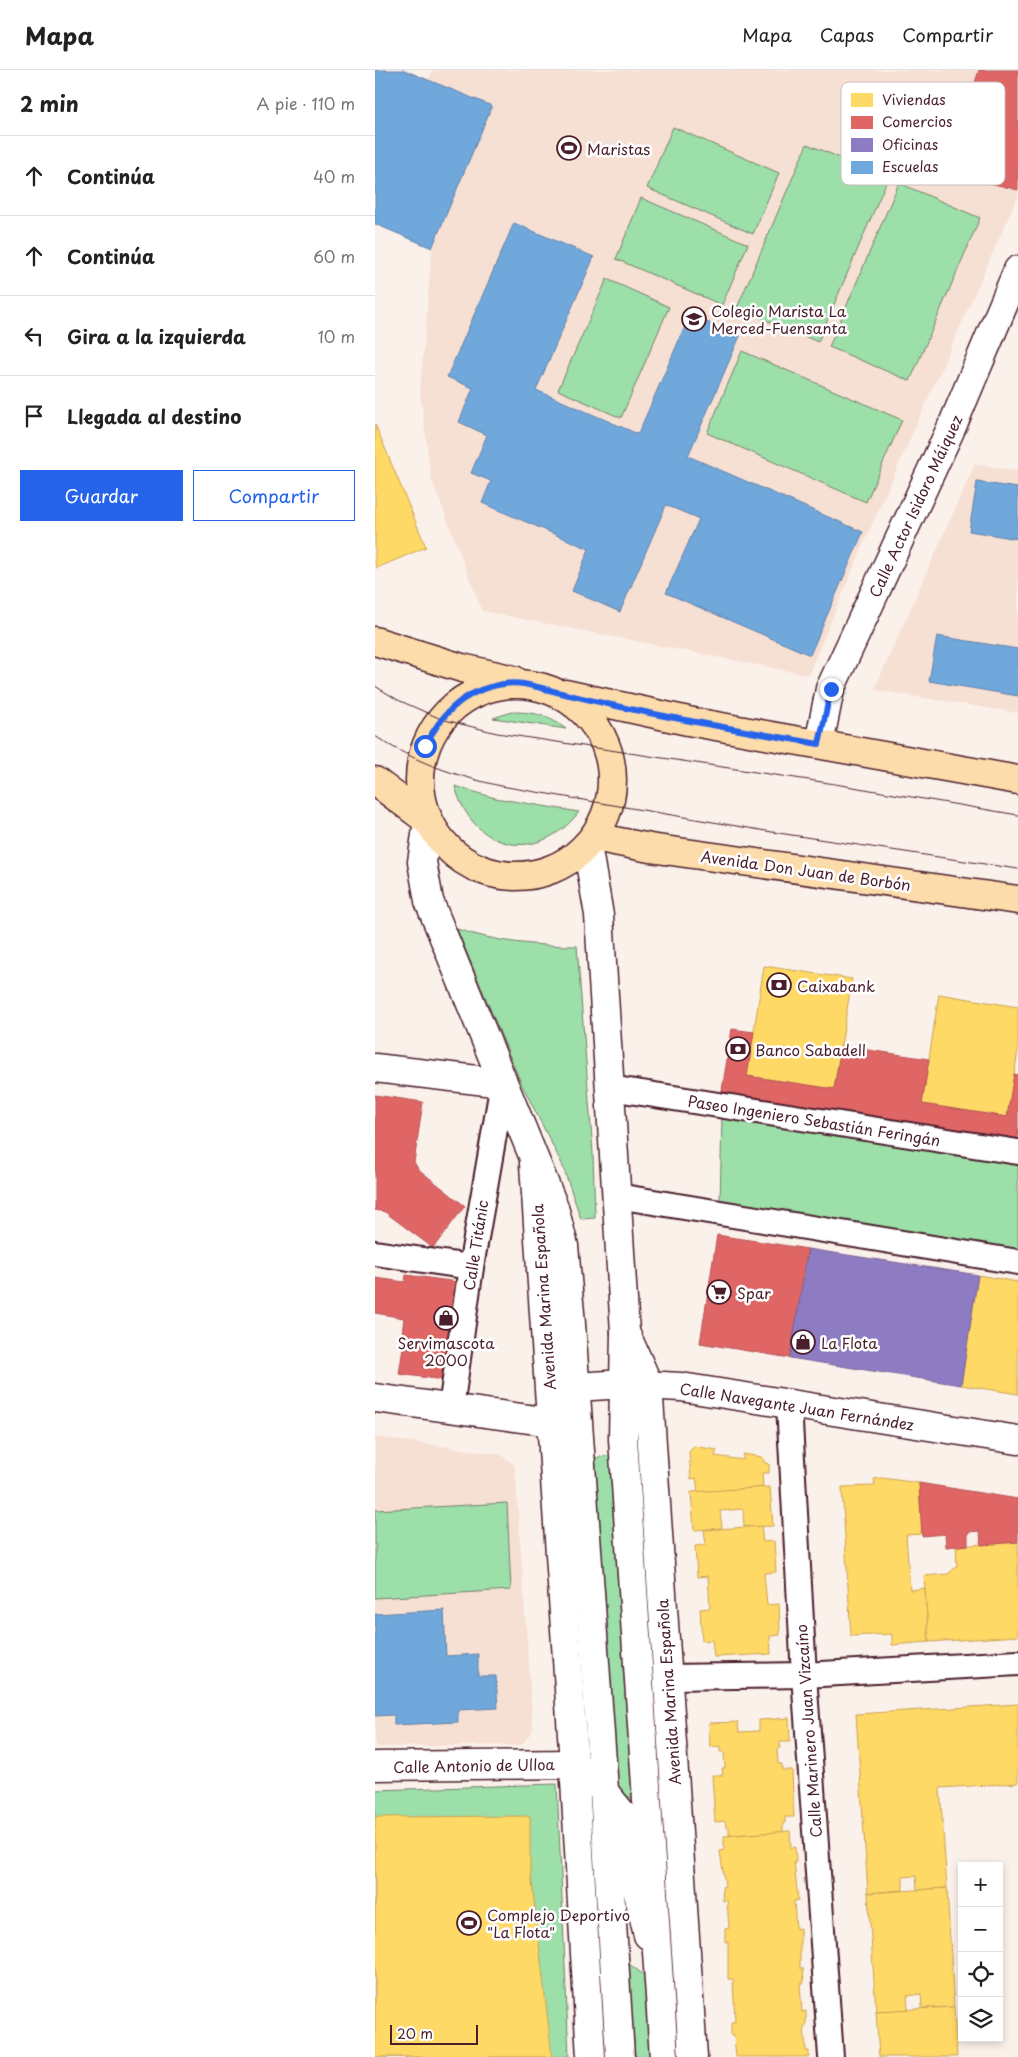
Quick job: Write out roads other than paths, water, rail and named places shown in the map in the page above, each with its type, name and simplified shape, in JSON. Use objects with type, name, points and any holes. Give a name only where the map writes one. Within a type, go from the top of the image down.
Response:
[{"type":"main road","points":[[375,641],[462,668],[636,710],[1018,780]]},
{"type":"main road","points":[[530,684],[510,683],[490,687],[472,694],[455,705],[441,719],[425,746],[419,780],[428,821],[450,852],[480,870],[497,875],[523,876],[549,871],[576,856],[590,841],[604,819],[610,804],[612,787],[609,751],[597,727],[579,707],[557,692]]},
{"type":"main road","points":[[375,780],[428,821]]},
{"type":"main road","name":"Avenida Don Juan de Borbón","points":[[590,841],[1018,900]]},
{"type":"street","name":"Calle Actor Isidoro Máiquez","points":[[819,744],[831,689],[953,424],[1018,270]]},
{"type":"street","name":"Avenida Marina Española","points":[[428,821],[422,862],[427,892],[554,1207],[564,1246],[604,1790],[620,2057]]},
{"type":"street","name":"Avenida Marina Española","points":[[590,841],[599,915],[625,1332],[636,1384],[667,1677],[693,2057]]},
{"type":"street","points":[[375,1068],[503,1083]]},
{"type":"street","name":"Calle Titánic","points":[[451,1408],[471,1267],[503,1083]]},
{"type":"street","name":"Paseo Ingeniero Sebastián Feringán","points":[[610,1088],[1018,1152]]},
{"type":"street","name":"Avenida Marina Española","points":[[534,1160],[574,1764],[591,2057]]},
{"type":"street","points":[[617,1196],[1018,1262]]},
{"type":"street","points":[[375,1253],[471,1267]]},
{"type":"street","name":"Avenida Marina Española","points":[[636,1384],[623,1440],[664,2057]]},
{"type":"street","name":"Calle Navegante Juan Fernández","points":[[575,1387],[636,1384],[681,1387],[1018,1440]]},
{"type":"street","points":[[375,1398],[551,1422]]},
{"type":"street","name":"Calle Marinero Juan Vizcaíno","points":[[789,1405],[804,1675],[831,2057]]},
{"type":"street","points":[[667,1677],[804,1675],[1018,1663]]},
{"type":"street","name":"Avenida Marina Española","points":[[574,1764],[604,1790],[623,1816],[628,1828],[632,1867],[659,1982]]},
{"type":"street","name":"Calle Antonio de Ulloa","points":[[375,1766],[574,1764]]},
{"type":"tram line","points":[[375,686],[398,700],[441,719],[497,733],[835,784],[1018,815]]},
{"type":"tram line","points":[[375,736],[420,761],[468,778],[501,786],[772,832],[1018,869]]},
{"type":"place","name":"Maristas","points":[[569,148]]},
{"type":"place","name":"Colegio Marista La Merced-Fuensanta","points":[[694,319]]},
{"type":"place","name":"Caixabank","points":[[779,985]]},
{"type":"place","name":"Banco Sabadell","points":[[738,1049]]},
{"type":"place","name":"Spar","points":[[719,1292]]},
{"type":"place","name":"Servimascota 2000","points":[[446,1318]]},
{"type":"place","name":"La Flota","points":[[803,1342]]},
{"type":"place","name":"Complejo Deportivo \"La Flota\"","points":[[469,1923]]}]
